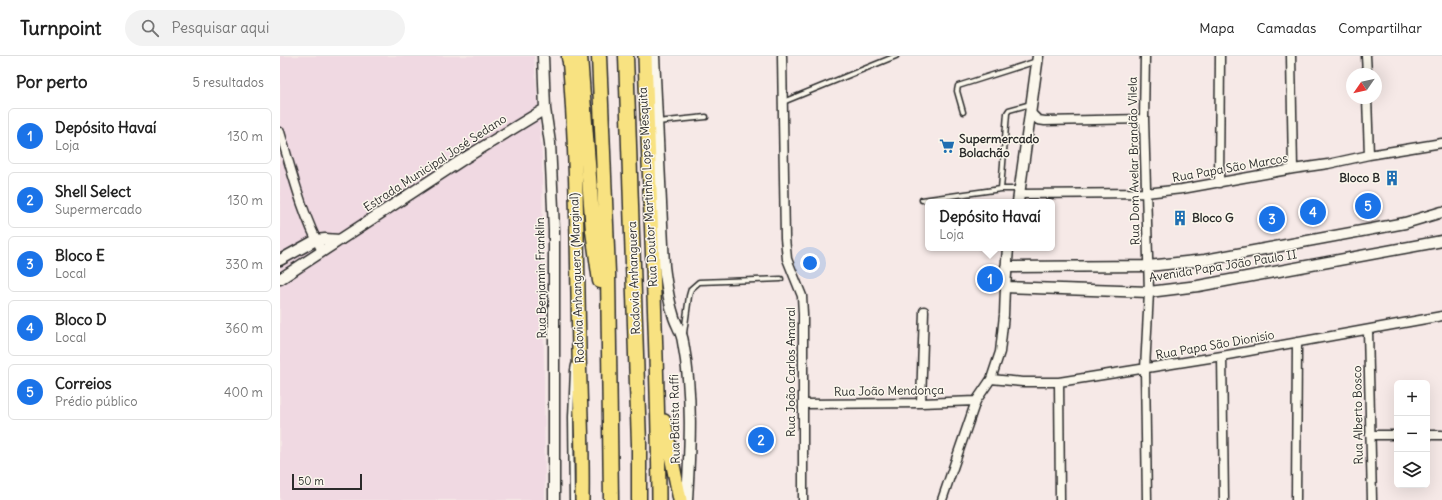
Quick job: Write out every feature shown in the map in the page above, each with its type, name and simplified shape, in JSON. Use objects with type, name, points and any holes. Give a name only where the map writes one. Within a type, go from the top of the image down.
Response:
[{"type":"highway","points":[[572,56],[601,288],[610,414]]},
{"type":"highway","name":"Rodovia Anhanguera (Marginal)","points":[[572,56],[583,456],[582,500]]},
{"type":"highway","points":[[599,56],[608,273],[611,500]]},
{"type":"highway","name":"Rodovia Anhanguera","points":[[627,56],[639,436],[639,500]]},
{"type":"highway","points":[[645,56],[653,299],[658,391],[659,500]]},
{"type":"highway","points":[[658,391],[680,500]]},
{"type":"street","name":"Rua Benjamin Franklin","points":[[543,56],[545,109],[550,143],[554,230],[554,500]]},
{"type":"street","name":"Rua Doutor Martinho Lopes Mesquita","points":[[654,56],[664,266],[667,293],[673,316]]},
{"type":"street","name":"Rua João Carlos Amaral","points":[[782,56],[785,238],[787,259],[802,296],[803,314],[803,500]]},
{"type":"street","name":"Rua Dom Avelar Brandão Vilela","points":[[1144,56],[1144,119],[1149,292],[1145,369],[1147,500]]},
{"type":"street","points":[[1219,183],[1220,56]]},
{"type":"street","points":[[1291,56],[1293,169]]},
{"type":"street","points":[[1366,56],[1367,68]]},
{"type":"street","points":[[1020,195],[1038,58]]},
{"type":"street","points":[[1368,104],[1369,155]]},
{"type":"street","points":[[1032,108],[1038,120],[1045,121],[1144,119]]},
{"type":"street","name":"Estrada Municipal José Sedano","points":[[280,279],[465,158],[545,109]]},
{"type":"street","points":[[1029,129],[1036,124],[1045,121]]},
{"type":"street","points":[[280,132],[293,178],[316,240],[322,251]]},
{"type":"street","name":"Rua Papa São Marcos","points":[[1020,195],[1146,193],[1182,189],[1442,143]]},
{"type":"street","name":"Avenida Papa João Paulo II","points":[[1006,267],[1148,266],[1205,260],[1405,223],[1442,212]]},
{"type":"street","points":[[280,260],[316,240],[340,240]]},
{"type":"street","name":"Avenida Papa João Paulo II","points":[[1005,287],[1149,292],[1198,286],[1442,241]]},
{"type":"street","points":[[942,500],[976,401],[991,379],[1000,352],[1008,251]]},
{"type":"street","points":[[922,403],[924,311]]},
{"type":"street","name":"Rua Batista Raffi","points":[[673,316],[683,340],[689,384],[689,458],[687,500]]},
{"type":"street","name":"Rua Papa São Dionisío","points":[[991,379],[1023,382],[1059,382],[1222,356],[1442,316]]},
{"type":"street","name":"Rua Alberto Bosco","points":[[1368,330],[1372,500]]},
{"type":"street","points":[[1296,500],[1297,342]]},
{"type":"street","points":[[1222,356],[1224,500]]},
{"type":"street","points":[[1059,382],[1060,500]]},
{"type":"street","name":"Rua João Mendonça","points":[[803,404],[976,401]]},
{"type":"street","points":[[1370,435],[1394,435]]},
{"type":"street","points":[[1430,435],[1442,435]]},
{"type":"lane","points":[[783,102],[896,56]]},
{"type":"lane","points":[[962,112],[957,91],[958,86],[1038,58]]},
{"type":"lane","points":[[1001,189],[1007,113],[1009,110],[1032,108]]},
{"type":"lane","points":[[657,122],[706,117]]},
{"type":"lane","points":[[929,199],[1001,189],[1020,195]]},
{"type":"lane","points":[[683,340],[688,296],[691,288],[698,282],[781,279]]},
{"type":"lane","points":[[572,500],[571,417],[573,370],[579,349]]},
{"type":"shaded area","points":[[280,56],[534,56],[542,158],[545,500],[280,500]]},
{"type":"place","name":"Supermercado Bolachão","points":[[947,146]]},
{"type":"place","name":"Bloco B","points":[[1392,178]]},
{"type":"place","name":"Correios","points":[[1368,206]]},
{"type":"place","name":"Bloco D","points":[[1313,212]]},
{"type":"place","name":"Bloco G","points":[[1180,218]]},
{"type":"place","name":"Bloco E","points":[[1272,219]]},
{"type":"place","name":"Depósito Havaí","points":[[990,279]]},
{"type":"place","name":"Shell Select","points":[[761,440]]}]
